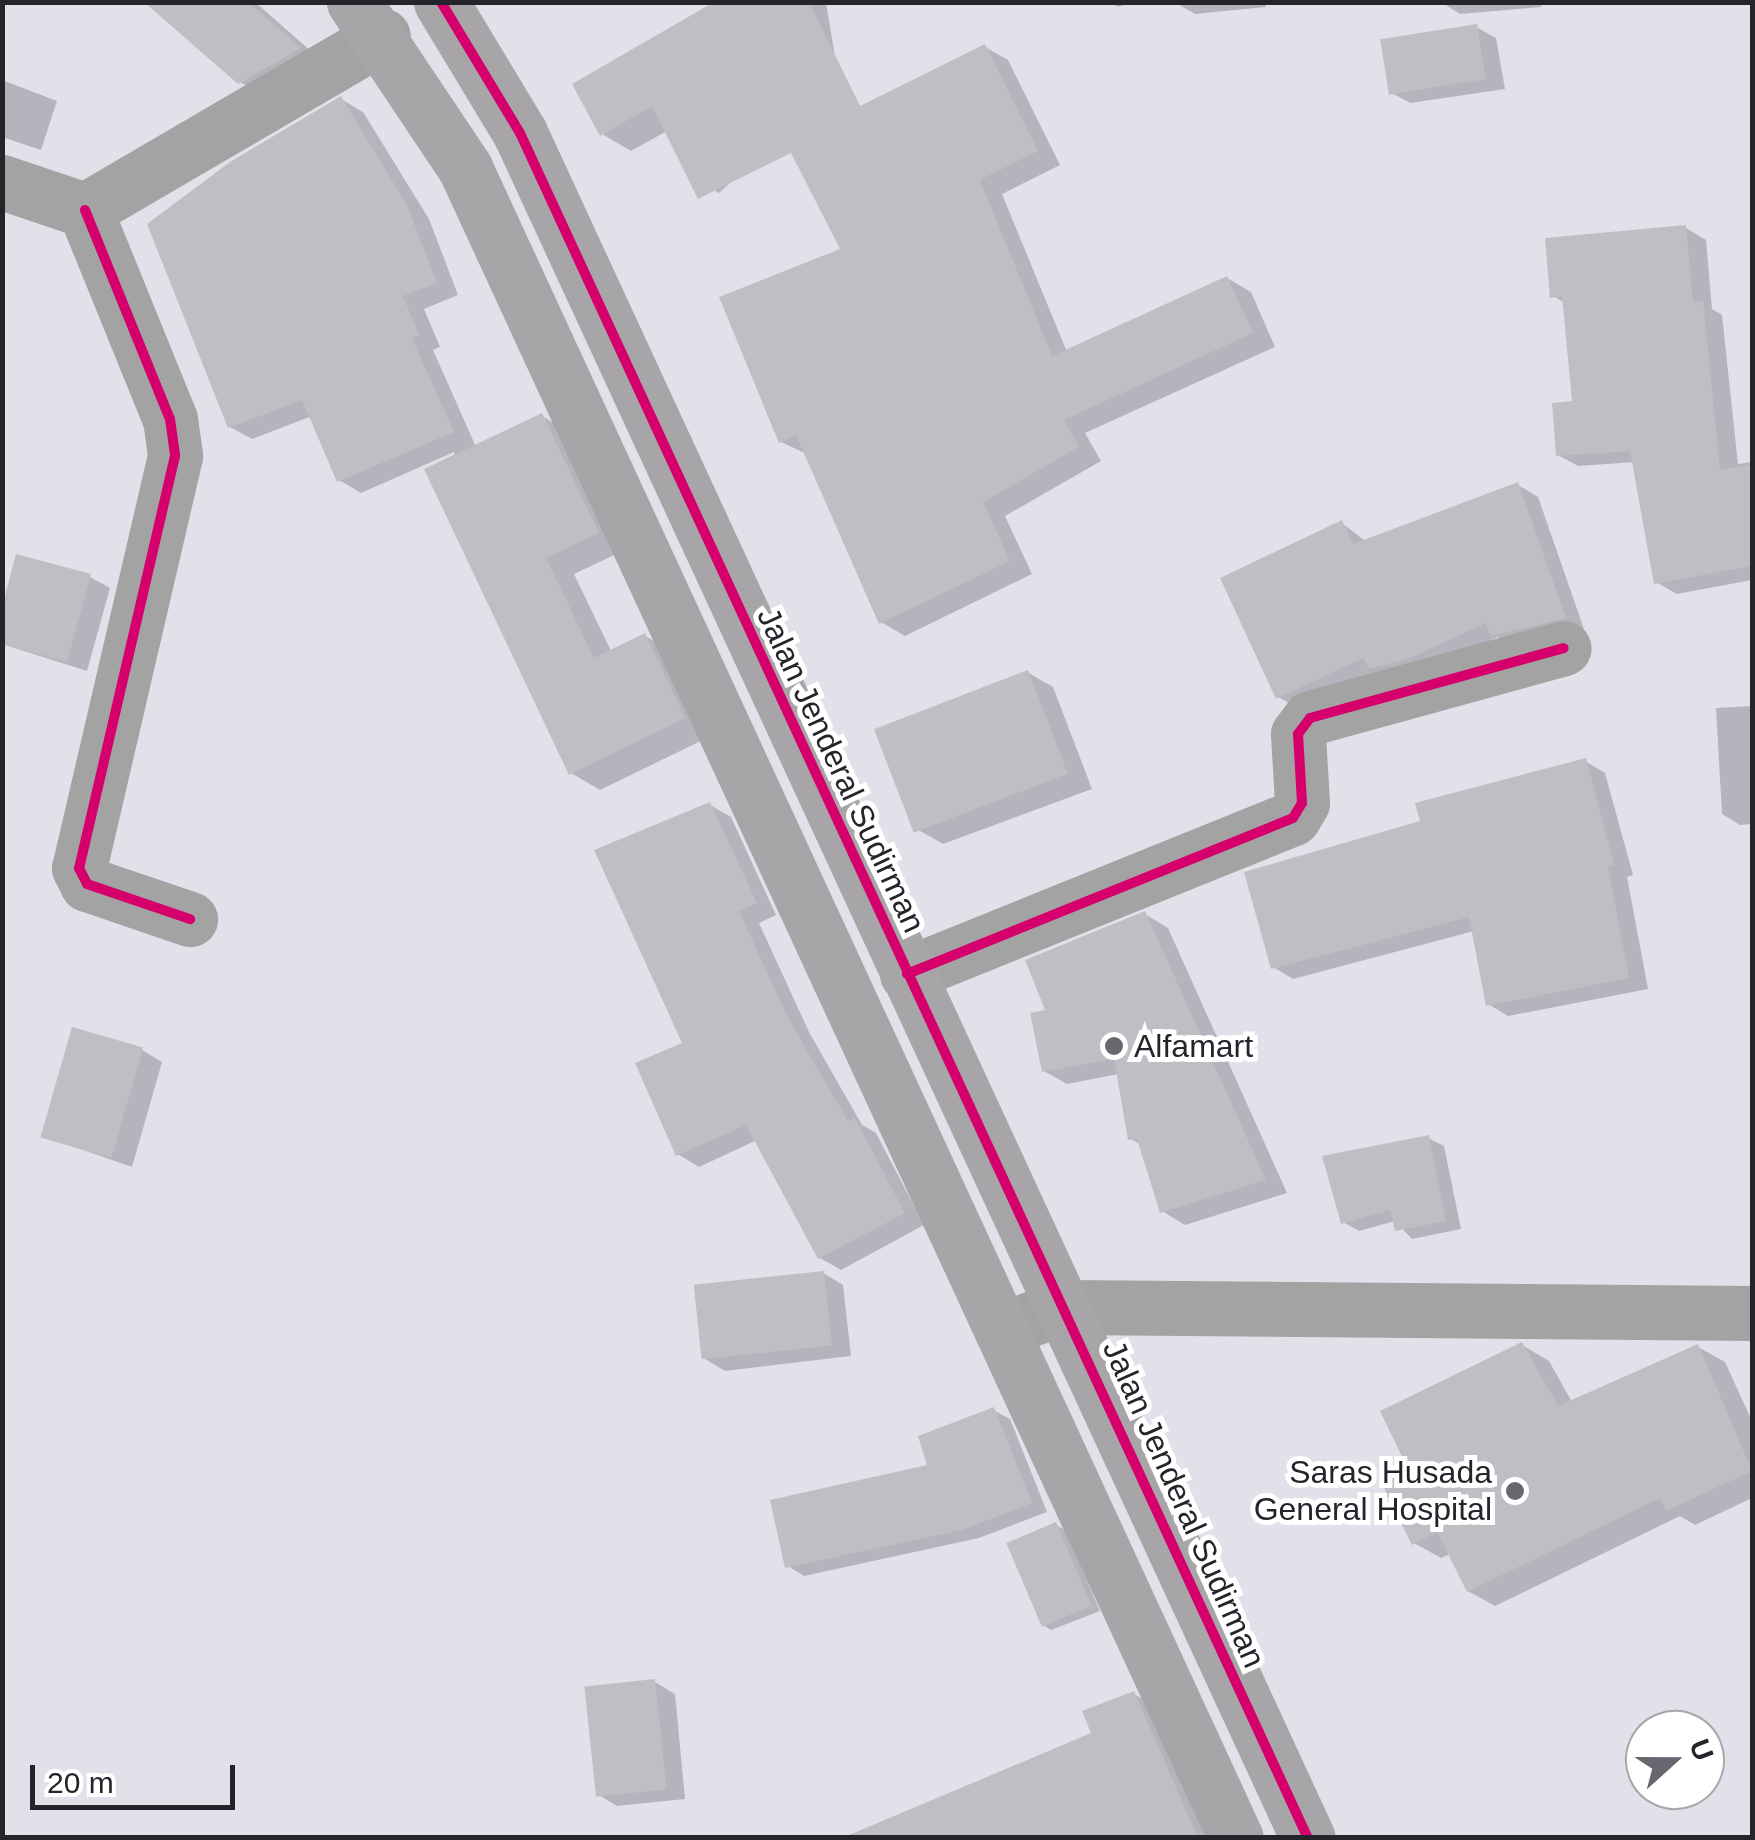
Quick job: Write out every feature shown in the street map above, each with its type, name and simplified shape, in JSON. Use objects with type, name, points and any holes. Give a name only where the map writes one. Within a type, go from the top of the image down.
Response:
[{"type":"main road","name":"Jalan Jenderal Sudirman","points":[[442,3],[520,133],[907,974],[1066,1307],[1308,1838]]},
{"type":"main road","points":[[368,19],[464,168],[1236,1838]]},
{"type":"street","points":[[85,210],[368,19]]},
{"type":"street","points":[[2,182],[85,210],[170,419],[175,456],[79,868],[88,884],[190,919]]},
{"type":"street","points":[[907,974],[1293,818],[1302,804],[1298,734],[1310,718],[1564,648]]},
{"type":"street","points":[[1001,1329],[1066,1307],[1752,1313]]},
{"type":"building","points":[[144,2],[248,2],[301,48],[238,84]]},
{"type":"building","points":[[714,2],[809,2],[860,106],[985,44],[1038,151],[980,180],[1052,356],[1227,276],[1253,333],[1064,420],[1079,447],[983,502],[1010,561],[879,624],[796,435],[779,443],[719,297],[840,249],[791,153],[698,199],[652,106],[600,136],[572,84]]},
{"type":"building","points":[[1477,24],[1486,79],[1389,95],[1380,39]]},
{"type":"building","points":[[341,96],[407,205],[437,283],[403,296],[419,335],[412,338],[454,432],[337,482],[302,400],[228,428],[147,224],[230,162]]},
{"type":"building","points":[[1686,225],[1693,302],[1703,301],[1720,470],[1752,464],[1752,566],[1654,584],[1630,451],[1556,456],[1552,403],[1572,401],[1562,296],[1550,298],[1545,238]]},
{"type":"building","points":[[542,413],[599,533],[546,558],[594,658],[645,633],[685,718],[569,775],[424,469]]},
{"type":"building","points":[[1518,482],[1566,618],[1491,636],[1486,623],[1408,659],[1369,669],[1363,658],[1276,699],[1220,578],[1342,520],[1353,544]]},
{"type":"building","points":[[16,554],[91,574],[67,662],[2,644],[2,607]]},
{"type":"building","points":[[1028,670],[1068,774],[914,833],[874,729]]},
{"type":"building","points":[[1586,758],[1614,865],[1608,866],[1629,978],[1486,1006],[1469,917],[1271,969],[1244,872],[1420,821],[1415,803]]},
{"type":"building","points":[[710,802],[757,903],[739,911],[788,1018],[848,1121],[855,1118],[905,1213],[818,1259],[746,1125],[676,1156],[635,1063],[682,1043],[594,850]]},
{"type":"building","points":[[1145,911],[1266,1180],[1160,1213],[1137,1139],[1128,1140],[1114,1059],[1042,1072],[1030,1013],[1045,1010],[1025,960]]},
{"type":"building","points":[[72,1027],[143,1047],[111,1158],[40,1138]]},
{"type":"building","points":[[1429,1135],[1446,1221],[1395,1231],[1390,1210],[1341,1224],[1322,1156]]},
{"type":"building","points":[[824,1271],[832,1346],[702,1359],[694,1285]]},
{"type":"building","points":[[1522,1342],[1558,1406],[1698,1344],[1752,1471],[1666,1511],[1660,1498],[1467,1592],[1437,1532],[1412,1545],[1380,1480],[1407,1467],[1380,1411]]},
{"type":"building","points":[[994,1407],[1032,1503],[962,1530],[785,1568],[770,1500],[927,1465],[918,1436]]},
{"type":"building","points":[[1056,1522],[1092,1606],[1042,1627],[1006,1543]]},
{"type":"building","points":[[655,1679],[667,1789],[596,1797],[584,1686]]},
{"type":"building","points":[[1134,1691],[1198,1838],[842,1838],[1091,1733],[1082,1711]]},
{"type":"cycle path","points":[[441,2],[520,133],[1308,1838]]},
{"type":"cycle path","points":[[85,210],[170,419],[175,456],[79,868],[87,884],[190,919]]},
{"type":"cycle path","points":[[907,974],[1293,818],[1302,803],[1298,734],[1310,718],[1564,648]]},
{"type":"place","name":"Alfamart","points":[[1114,1046]]},
{"type":"place","name":"Saras Husada General Hospital","points":[[1515,1491]]}]
